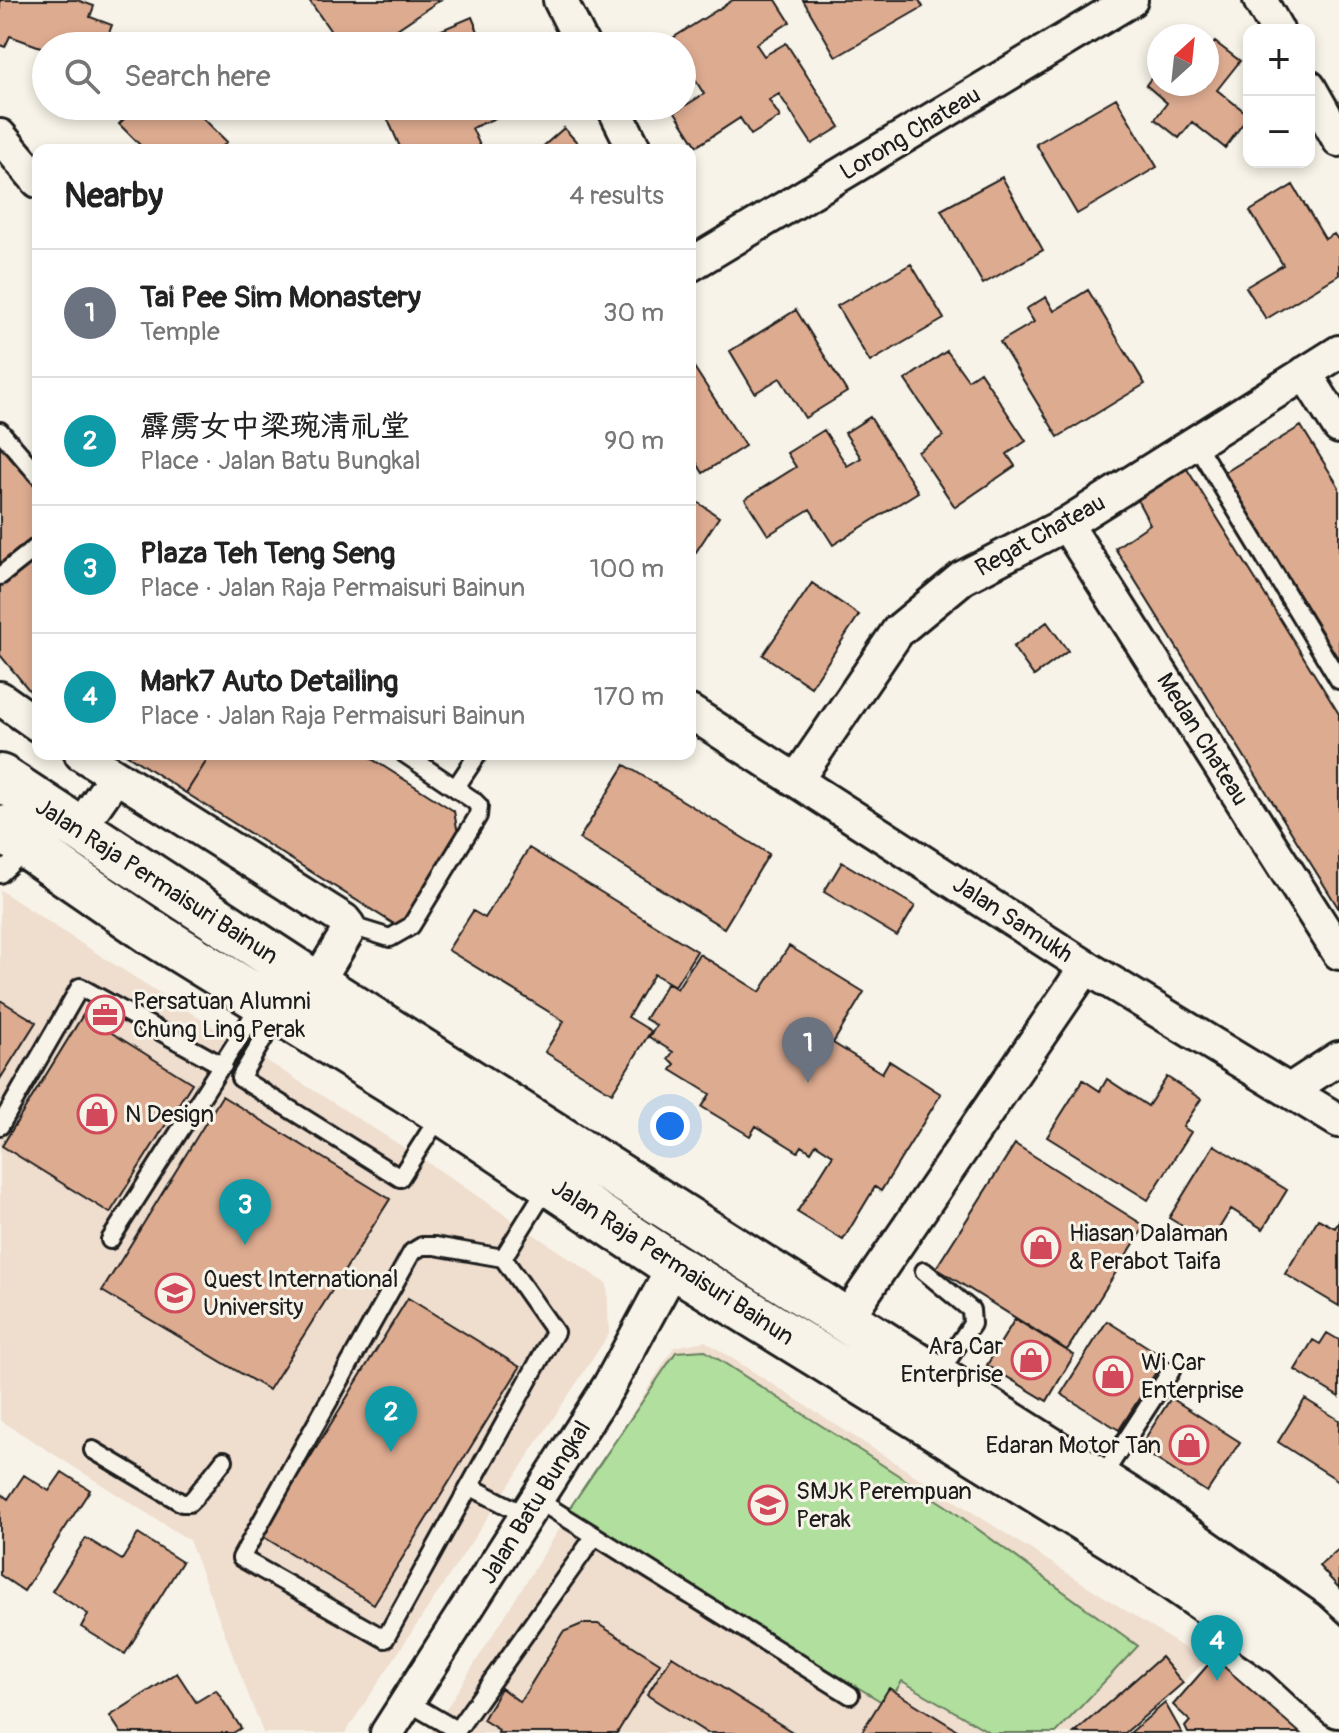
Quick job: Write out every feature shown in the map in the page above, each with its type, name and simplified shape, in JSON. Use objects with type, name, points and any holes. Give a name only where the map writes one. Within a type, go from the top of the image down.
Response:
[{"type":"main road","name":"Jalan Raja Permaisuri Bainun","points":[[0,777],[316,984],[580,1150],[844,1322],[1099,1481],[1305,1623],[1339,1654]]},
{"type":"main road","name":"Jalan Raja Permaisuri Bainun","points":[[9,850],[151,932],[442,1112],[674,1266],[1121,1542],[1285,1655],[1339,1705]]},
{"type":"main road","points":[[580,1150],[591,1169],[657,1213],[669,1225],[675,1244],[674,1266]]},
{"type":"street","points":[[560,0],[576,32]]},
{"type":"street","name":"Lorong Chateau","points":[[696,260],[1131,0]]},
{"type":"street","points":[[1260,0],[1274,24]]},
{"type":"street","points":[[1314,96],[1339,140]]},
{"type":"street","points":[[620,120],[632,144]]},
{"type":"street","points":[[0,136],[32,174]]},
{"type":"street","name":"Regat Chateau","points":[[797,779],[898,631],[962,578],[1066,524],[1339,352]]},
{"type":"street","points":[[1305,373],[1339,427]]},
{"type":"street","name":"Medan Chateau","points":[[1066,524],[1339,953]]},
{"type":"street","points":[[0,698],[32,721]]},
{"type":"street","name":"Jalan Samukh","points":[[696,716],[1086,967],[1339,1121]]},
{"type":"street","points":[[90,760],[344,920],[348,925],[347,933],[316,984]]},
{"type":"street","points":[[78,830],[115,777]]},
{"type":"street","points":[[844,1322],[1086,967]]},
{"type":"street","points":[[1290,1090],[1339,1058]]},
{"type":"street","name":"Jalan Batu Bungkal","points":[[387,1733],[609,1386],[674,1266]]},
{"type":"lane","points":[[0,431],[32,468]]},
{"type":"lane","points":[[1195,442],[1339,680]]},
{"type":"lane","points":[[0,576],[32,551]]},
{"type":"lane","points":[[348,925],[390,938],[411,926],[478,816],[479,806],[415,760]]},
{"type":"lane","points":[[456,787],[474,760]]},
{"type":"lane","points":[[0,1126],[80,987],[223,1066]]},
{"type":"lane","points":[[110,1240],[223,1066],[270,1007]]},
{"type":"lane","points":[[270,1007],[240,1078],[400,1178],[442,1112]]},
{"type":"lane","points":[[503,1258],[550,1184]]},
{"type":"lane","points":[[422,1246],[503,1258],[555,1332],[471,1487],[385,1639],[241,1558],[412,1252],[422,1246]]},
{"type":"lane","points":[[924,1271],[971,1310],[972,1324],[935,1378]]},
{"type":"lane","points":[[1099,1481],[1171,1371]]},
{"type":"lane","points":[[93,1450],[182,1503],[189,1503],[194,1498],[224,1460]]},
{"type":"lane","points":[[471,1487],[531,1507],[594,1537],[850,1695]]},
{"type":"lane","points":[[408,1702],[456,1732],[594,1537]]},
{"type":"shaded area","points":[[0,890],[433,1166],[607,1284],[609,1334],[345,1733],[263,1733],[189,1540],[0,1420]]},
{"type":"shaded area","name":"SMJK Perempuan Perak","points":[[705,1341],[1206,1662],[1123,1733],[431,1733],[674,1347]]},
{"type":"green space","points":[[704,1350],[946,1506],[1138,1646],[1056,1733],[991,1733],[902,1681],[887,1705],[567,1512],[676,1352]]},
{"type":"building","points":[[0,0],[77,0],[94,6],[90,17],[112,25],[109,32],[32,32],[32,44],[10,36],[5,47],[0,45]]},
{"type":"building","points":[[309,0],[440,0],[393,32],[331,32]]},
{"type":"building","points":[[733,0],[776,0],[790,22],[756,44],[764,56],[786,43],[840,127],[812,144],[779,94],[769,100],[780,117],[751,135],[740,118],[697,146],[680,120],[696,120],[696,99],[704,94],[696,81],[696,32],[682,32]]},
{"type":"building","points":[[803,0],[919,0],[923,7],[836,57]]},
{"type":"building","points":[[472,17],[478,32],[437,32]]},
{"type":"building","points":[[1219,45],[1240,61],[1219,87]]},
{"type":"building","points":[[1219,92],[1243,110],[1243,123],[1225,148],[1192,122],[1179,138],[1155,119],[1167,103],[1159,96],[1219,96]]},
{"type":"building","points":[[1116,98],[1157,167],[1077,214],[1036,144]]},
{"type":"building","points":[[123,120],[205,120],[227,142],[139,144],[119,124]]},
{"type":"building","points":[[388,120],[491,120],[472,128],[479,144],[399,144]]},
{"type":"building","points":[[564,128],[579,144],[546,144]]},
{"type":"building","points":[[1002,177],[1043,250],[983,284],[941,210]]},
{"type":"building","points":[[1293,185],[1325,239],[1334,234],[1339,241],[1339,275],[1266,319],[1246,287],[1283,265],[1250,211]]},
{"type":"building","points":[[911,264],[944,319],[870,362],[837,306]]},
{"type":"building","points":[[1088,290],[1145,384],[1058,437],[1000,342],[1034,322],[1026,309],[1046,297],[1054,311]]},
{"type":"building","points":[[796,310],[847,392],[805,418],[780,378],[755,393],[730,351]]},
{"type":"building","points":[[947,351],[968,380],[980,372],[1026,441],[1007,454],[1015,466],[955,507],[918,452],[943,436],[905,380]]},
{"type":"building","points":[[696,370],[745,446],[703,473],[696,462]]},
{"type":"building","points":[[870,417],[918,492],[833,545],[810,509],[768,535],[745,499],[796,467],[787,453],[824,430],[847,466],[861,458],[845,433]]},
{"type":"building","points":[[1301,426],[1339,487],[1339,660],[1224,473]]},
{"type":"building","points":[[0,446],[32,482],[32,538],[0,564]]},
{"type":"building","points":[[1182,461],[1339,714],[1339,909],[1115,548],[1150,524],[1133,492]]},
{"type":"building","points":[[696,501],[719,517],[696,552]]},
{"type":"building","points":[[32,556],[32,694],[0,655],[0,585]]},
{"type":"building","points":[[812,583],[859,615],[811,687],[763,655]]},
{"type":"building","points":[[1047,622],[1068,651],[1034,676],[1013,647]]},
{"type":"building","points":[[135,760],[207,760],[186,793]]},
{"type":"building","points":[[207,760],[373,760],[454,811],[458,834],[399,927],[186,793]]},
{"type":"building","points":[[625,765],[769,854],[724,928],[579,839]]},
{"type":"building","points":[[529,848],[697,951],[675,986],[654,974],[628,1017],[651,1031],[612,1093],[545,1052],[564,1021],[448,950],[473,911],[485,918]]},
{"type":"building","points":[[842,862],[915,906],[897,936],[824,892]]},
{"type":"building","points":[[789,946],[864,992],[833,1043],[882,1073],[889,1061],[941,1094],[881,1191],[875,1187],[843,1240],[797,1212],[833,1155],[816,1144],[811,1152],[802,1146],[798,1152],[756,1126],[750,1136],[702,1107],[710,1094],[671,1070],[675,1064],[668,1059],[673,1052],[649,1037],[656,1025],[645,1019],[667,983],[677,989],[699,954],[760,992]]},
{"type":"building","points":[[0,1000],[36,1022],[0,1079]]},
{"type":"building","name":"N Design","points":[[83,1015],[192,1083],[110,1213],[2,1146]]},
{"type":"building","points":[[1167,1077],[1201,1099],[1183,1127],[1191,1132],[1148,1200],[1047,1137],[1083,1080],[1100,1091],[1107,1079],[1148,1106]]},
{"type":"building","points":[[222,1096],[390,1199],[269,1390],[102,1291]]},
{"type":"building","name":"Hiasan Dalaman & Perabot Taifa","points":[[1015,1144],[1145,1226],[1067,1350],[936,1268]]},
{"type":"building","points":[[1214,1145],[1287,1190],[1263,1229],[1231,1209],[1210,1243],[1169,1218]]},
{"type":"building","points":[[1318,1219],[1335,1228],[1339,1221],[1339,1306],[1285,1274]]},
{"type":"building","points":[[408,1298],[520,1367],[374,1604],[262,1536]]},
{"type":"building","name":"Ara Car Enterprise","points":[[1015,1319],[1074,1355],[1047,1401],[987,1365]]},
{"type":"building","name":"Wi Car Enterprise","points":[[1107,1321],[1165,1358],[1119,1430],[1061,1394]]},
{"type":"building","points":[[1327,1333],[1339,1340],[1339,1397],[1295,1370],[1313,1340],[1320,1344]]},
{"type":"building","name":"Edaran Motor Tan","points":[[1171,1398],[1240,1442],[1207,1492],[1139,1448]]},
{"type":"building","points":[[1305,1399],[1339,1420],[1339,1481],[1278,1442]]},
{"type":"building","points":[[62,1472],[90,1490],[24,1591],[0,1575],[0,1493],[8,1499],[24,1475],[49,1491]]},
{"type":"building","points":[[138,1534],[182,1562],[125,1654],[81,1627],[88,1614],[52,1591],[86,1538],[122,1560]]},
{"type":"building","points":[[1339,1549],[1339,1588],[1319,1566]]},
{"type":"building","points":[[582,1624],[598,1624],[660,1663],[617,1733],[498,1733],[499,1730],[483,1720],[501,1688],[520,1702],[563,1632]]},
{"type":"building","points":[[672,1656],[794,1733],[707,1733],[647,1695]]},
{"type":"building","points":[[1161,1657],[1183,1683],[1125,1733],[1074,1733]]},
{"type":"building","points":[[1214,1658],[1300,1733],[1188,1733],[1185,1727],[1190,1721],[1173,1705]]},
{"type":"building","points":[[177,1673],[196,1702],[216,1690],[241,1728],[233,1733],[121,1733],[110,1716]]},
{"type":"building","points":[[889,1688],[962,1733],[861,1733]]},
{"type":"building","points":[[1165,1703],[1182,1733],[1130,1733]]},
{"type":"place","name":"Persatuan Alumni Chung Ling Perak","points":[[105,1015]]},
{"type":"place","name":"Tai Pee Sim Monastery","points":[[808,1083]]},
{"type":"place","name":"N Design","points":[[97,1114]]},
{"type":"place","name":"Plaza Teh Teng Seng","points":[[245,1245]]},
{"type":"place","name":"Hiasan Dalaman & Perabot Taifa","points":[[1041,1247]]},
{"type":"place","name":"Quest International University","points":[[175,1293]]},
{"type":"place","name":"Ara Car Enterprise","points":[[1031,1360]]},
{"type":"place","name":"Wi Car Enterprise","points":[[1113,1376]]},
{"type":"place","name":"Edaran Motor Tan","points":[[1189,1445]]},
{"type":"place","name":"霹雳女中梁琬清礼堂","points":[[391,1452]]},
{"type":"place","name":"SMJK Perempuan Perak","points":[[768,1505]]},
{"type":"place","name":"Mark7 Auto Detailing","points":[[1217,1681]]}]
